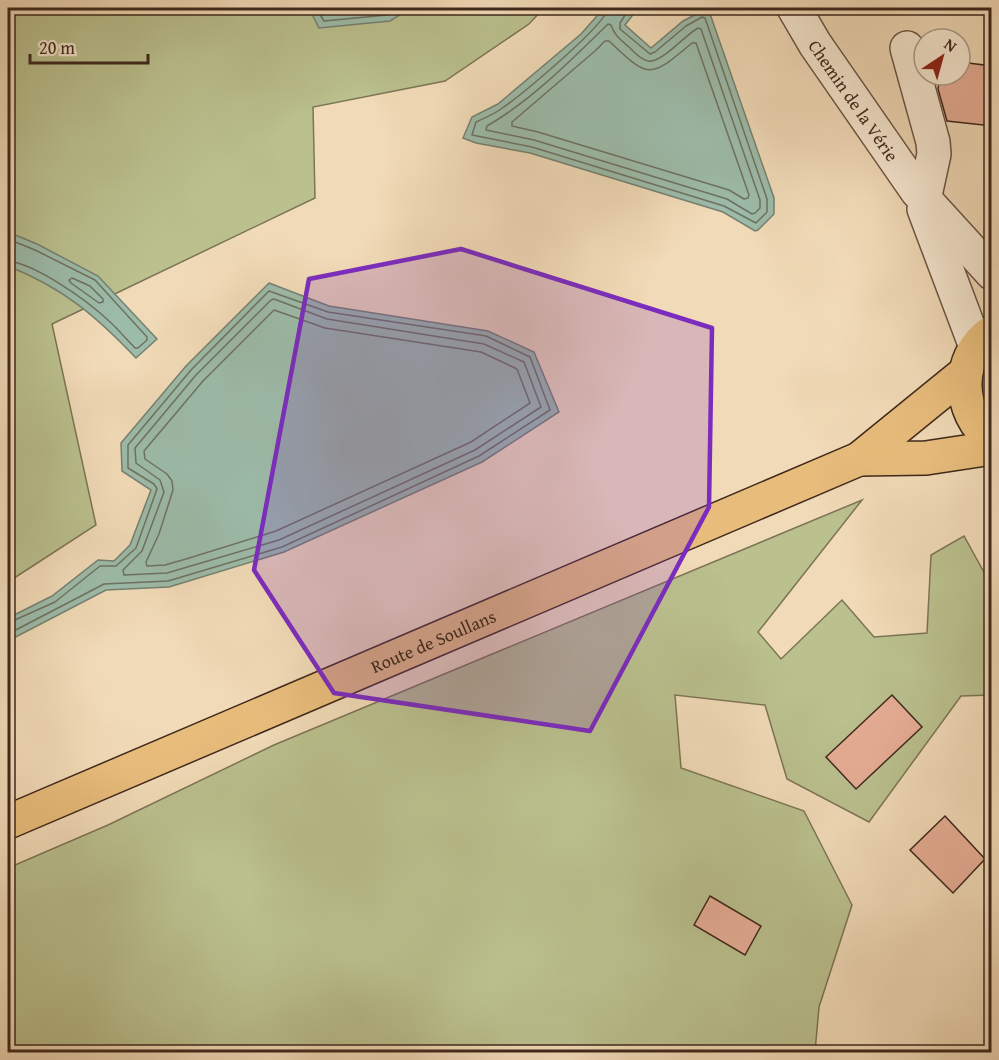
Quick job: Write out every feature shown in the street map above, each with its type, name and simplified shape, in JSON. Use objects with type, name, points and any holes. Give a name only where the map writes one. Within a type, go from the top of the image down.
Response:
[{"type":"main road","points":[[978,350],[964,381],[966,399],[972,416],[984,434],[992,439]]},
{"type":"main road","name":"Route de Soullans","points":[[8,822],[859,459],[978,350]]},
{"type":"main road","name":"Route de Soullans","points":[[859,459],[926,458],[992,448]]},
{"type":"street","name":"Chemin de la Vérie","points":[[794,8],[815,44],[920,195],[992,273]]},
{"type":"street","points":[[907,48],[933,142],[934,154],[920,195]]},
{"type":"street","name":"Chemin de la Vérie","points":[[920,195],[978,350]]},
{"type":"highlighted area","points":[[461,249],[712,328],[709,507],[590,731],[334,693],[254,570],[309,279]]},
{"type":"green space","points":[[8,8],[544,8],[529,24],[445,81],[313,107],[315,198],[52,324],[96,525],[8,582]]},
{"type":"green space","points":[[862,500],[758,632],[781,659],[842,600],[874,637],[927,633],[931,555],[964,536],[991,585],[991,695],[961,696],[869,822],[787,779],[765,705],[675,695],[681,768],[804,811],[852,905],[819,1007],[815,1052],[8,1052],[8,868],[108,825],[274,745]]},
{"type":"water","points":[[309,8],[411,8],[390,21],[319,28]]},
{"type":"water","points":[[604,8],[631,8],[635,12],[625,25],[651,48],[683,21],[708,8],[774,198],[774,214],[758,230],[755,231],[723,212],[530,153],[476,143],[463,138],[472,117],[498,104],[581,34]]},
{"type":"water","points":[[8,232],[37,244],[98,276],[157,339],[136,358],[92,316],[62,293],[8,266]]},
{"type":"water","points":[[269,283],[329,306],[488,331],[534,352],[559,412],[482,462],[284,552],[169,587],[106,590],[8,641],[8,618],[52,596],[98,560],[114,561],[130,545],[151,490],[122,471],[121,443],[186,366]]},
{"type":"building","points":[[972,64],[992,66],[992,126],[947,121],[938,87],[972,87]]},
{"type":"building","points":[[892,695],[922,727],[856,789],[826,757]]},
{"type":"building","points":[[945,816],[985,859],[953,893],[910,850]]},
{"type":"building","points":[[710,896],[761,926],[745,955],[694,925]]}]
